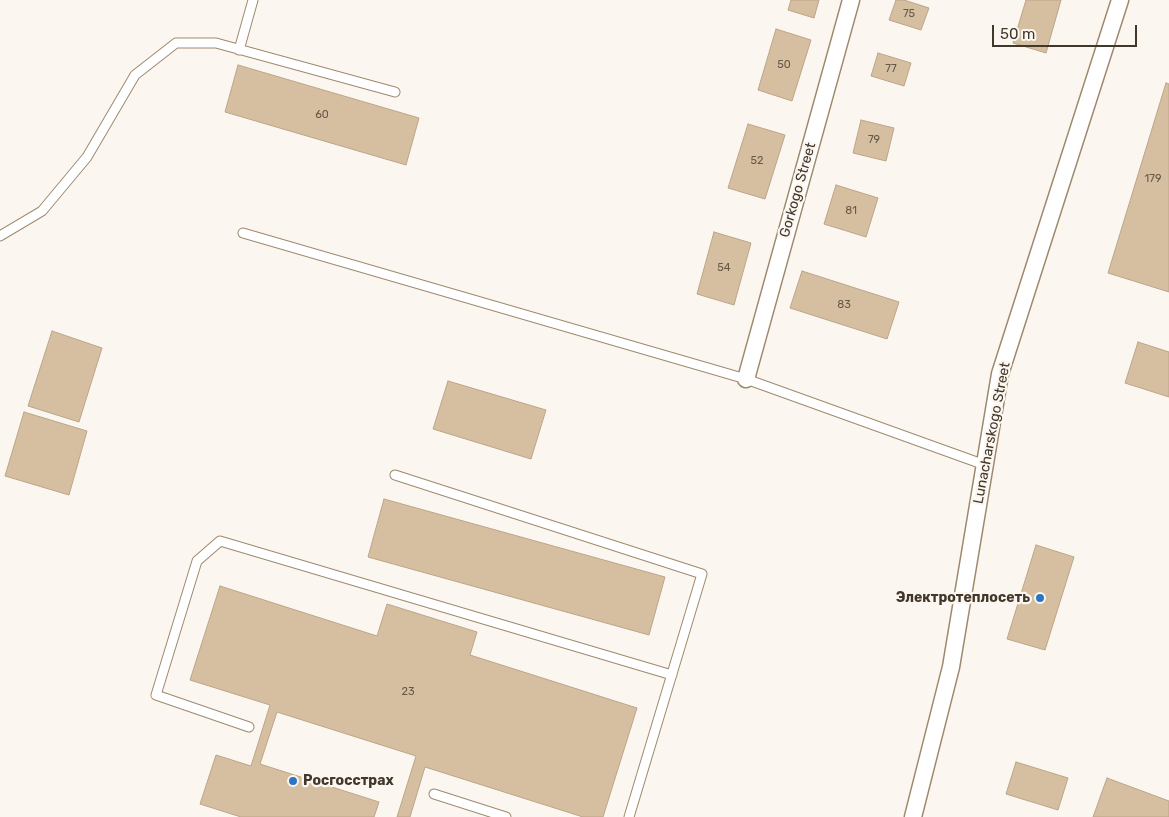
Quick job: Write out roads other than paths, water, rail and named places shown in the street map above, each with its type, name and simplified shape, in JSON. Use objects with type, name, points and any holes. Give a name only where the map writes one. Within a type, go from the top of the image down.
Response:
[{"type":"street","name":"Gorkogo Street","points":[[746,379],[851,0]]},
{"type":"street","name":"Lunacharskogo Street","points":[[913,817],[951,666],[1000,374],[1120,0]]},
{"type":"lane","points":[[239,50],[253,0]]},
{"type":"lane","points":[[0,236],[42,211],[87,157],[135,75],[176,43],[216,43],[395,92]]},
{"type":"lane","points":[[243,233],[746,379],[985,465]]},
{"type":"lane","points":[[395,475],[702,574],[630,817]]},
{"type":"lane","points":[[249,726],[156,696],[197,561],[220,541],[672,676]]},
{"type":"lane","points":[[434,794],[506,817]]},
{"type":"place","name":"Электротеплосеть","points":[[1040,598]]},
{"type":"place","name":"Росгосстрах","points":[[293,781]]}]
